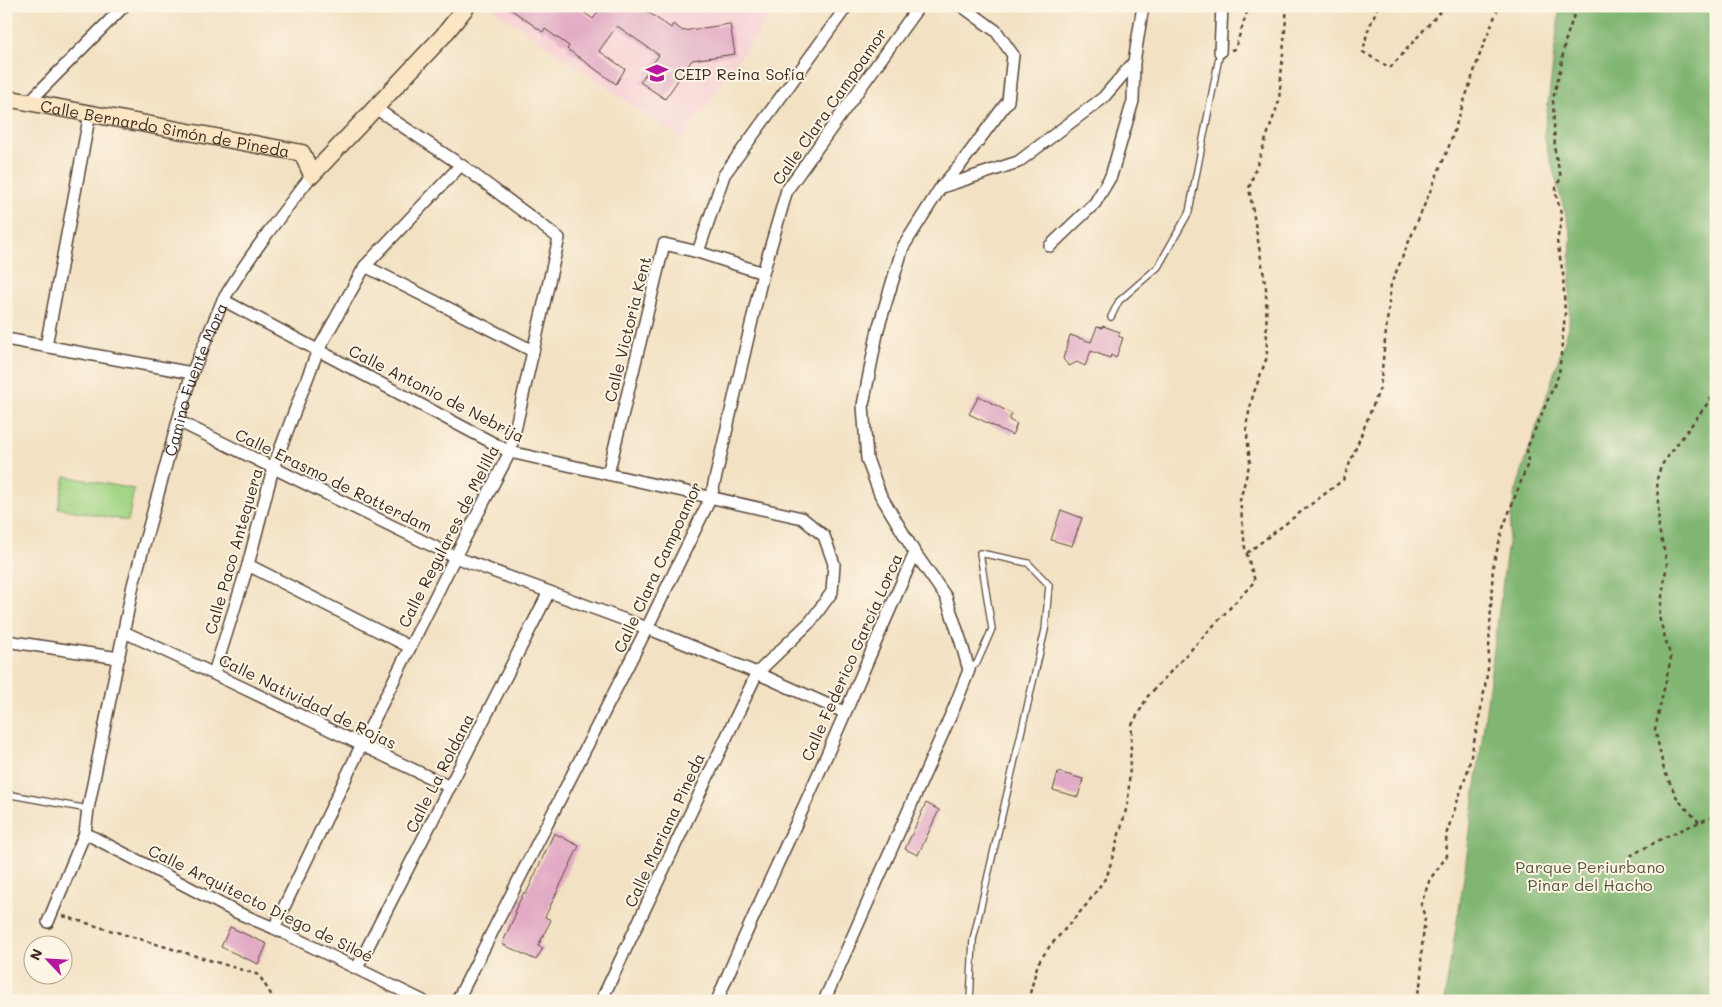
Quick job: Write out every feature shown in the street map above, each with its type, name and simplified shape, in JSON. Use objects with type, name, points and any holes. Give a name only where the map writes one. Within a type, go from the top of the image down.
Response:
[{"type":"street","points":[[29,102],[124,6]]},
{"type":"street","name":"Camino Fuente Mora","points":[[50,918],[85,833],[88,809],[133,586],[178,420],[192,373],[223,300],[264,237],[312,175],[443,36],[467,6]]},
{"type":"street","points":[[763,273],[698,252],[724,175],[847,6]]},
{"type":"street","name":"Calle Clara Campoamor","points":[[457,1001],[647,628],[711,497],[763,273],[787,190],[919,6]]},
{"type":"street","name":"Calle Federico García Lorca","points":[[717,1001],[738,949],[800,816],[915,553],[880,494],[867,459],[863,406],[878,329],[903,247],[941,188],[1008,101],[1013,55],[996,31],[962,6]]},
{"type":"street","points":[[1050,246],[1095,203],[1111,176],[1133,101],[1134,62],[1143,6]]},
{"type":"street","points":[[1220,52],[1222,6]]},
{"type":"street","points":[[941,188],[1018,162],[1103,98],[1134,62]]},
{"type":"street","name":"Calle Bernardo Simón de Pineda","points":[[6,98],[302,153],[312,175]]},
{"type":"street","name":"Calle Regulares de Melilla","points":[[274,928],[360,746],[510,452],[559,238],[461,165],[375,108]]},
{"type":"street","points":[[46,346],[90,113]]},
{"type":"street","name":"Calle Paco Antequera","points":[[214,673],[248,565],[273,468],[318,350],[365,266],[461,165]]},
{"type":"street","name":"Calle Victoria Kent","points":[[608,474],[664,244],[698,252]]},
{"type":"street","points":[[365,266],[533,351]]},
{"type":"street","name":"Calle Antonio de Nebrija","points":[[223,300],[510,452],[802,518],[824,536],[834,564],[832,592],[811,621],[757,673]]},
{"type":"street","points":[[6,338],[192,373]]},
{"type":"street","name":"Calle Erasmo de Rotterdam","points":[[178,420],[455,557],[647,628],[757,673]]},
{"type":"street","points":[[824,1001],[954,708],[969,670],[946,597],[915,553]]},
{"type":"street","points":[[248,565],[410,646]]},
{"type":"street","name":"Calle La Roldana","points":[[357,968],[549,592]]},
{"type":"street","name":"Calle Natividad de Rojas","points":[[124,632],[214,673],[360,746],[450,786]]},
{"type":"street","points":[[6,641],[119,658]]},
{"type":"street","points":[[757,673],[844,712]]},
{"type":"street","name":"Calle Mariana Pineda","points":[[601,1001],[757,673]]},
{"type":"street","name":"Calle Arquitecto Diego de Siloé","points":[[85,833],[236,912],[274,928],[423,1001]]},
{"type":"lane","points":[[1111,317],[1119,301],[1158,267],[1188,212],[1220,52]]},
{"type":"lane","points":[[969,670],[977,663],[992,629],[980,553],[1028,564],[1049,585],[1045,630],[973,940],[970,1001]]},
{"type":"lane","points":[[6,794],[88,809]]},
{"type":"path","points":[[1220,52],[1235,49],[1248,6]]},
{"type":"path","points":[[1028,1001],[1038,963],[1050,946],[1087,904],[1107,876],[1128,803],[1132,725],[1148,696],[1255,581],[1247,553],[1240,500],[1250,462],[1246,426],[1253,395],[1266,357],[1266,288],[1249,188],[1279,101],[1287,6]]},
{"type":"path","points":[[1378,6],[1367,33],[1363,52],[1390,68],[1445,6]]},
{"type":"path","points":[[1247,553],[1343,480],[1380,388],[1391,284],[1448,149],[1481,50],[1499,6]]},
{"type":"path","points":[[1416,1001],[1422,976],[1421,956],[1425,918],[1421,904],[1430,879],[1447,856],[1446,835],[1468,770],[1482,704],[1488,668],[1493,565],[1503,528],[1528,463],[1527,448],[1559,374],[1565,314],[1563,274],[1557,241],[1562,217],[1555,191],[1561,177],[1555,153],[1553,99],[1565,42],[1577,6]]},
{"type":"path","points":[[1699,822],[1678,800],[1664,770],[1655,729],[1671,658],[1659,617],[1667,563],[1659,529],[1657,479],[1660,466],[1716,392]]},
{"type":"path","points":[[1630,856],[1716,815]]},
{"type":"path","points":[[50,918],[259,975],[275,1001]]},
{"type":"shaded area","name":"CEIP Reina Sofía","points":[[489,6],[777,6],[682,140]]},
{"type":"green space","name":"Parque Periurbano Pinar del Hacho","points":[[1560,6],[1716,6],[1716,1001],[1444,1001],[1463,884],[1514,497],[1569,327],[1571,234],[1544,137]]},
{"type":"green space","points":[[65,476],[134,489],[128,521],[58,508]]},
{"type":"building","points":[[506,6],[575,6],[593,19],[602,6],[639,6],[671,28],[673,24],[683,31],[730,24],[735,54],[692,60],[665,99],[640,82],[659,55],[617,26],[599,51],[625,69],[616,84],[567,49],[569,46],[545,29],[543,32]]},
{"type":"building","points":[[1103,326],[1120,332],[1118,336],[1123,338],[1116,358],[1111,355],[1110,358],[1091,351],[1085,366],[1077,362],[1069,366],[1063,359],[1070,335],[1091,342],[1097,327],[1102,328]]},
{"type":"building","points":[[979,396],[1012,414],[1009,420],[1017,424],[1012,435],[969,414]]},
{"type":"building","points":[[1061,510],[1082,518],[1072,546],[1051,540]]},
{"type":"building","points":[[1058,772],[1083,779],[1078,797],[1053,790]]},
{"type":"building","points":[[926,803],[939,810],[918,855],[905,849]]},
{"type":"building","points":[[554,833],[579,846],[545,917],[551,920],[538,946],[543,948],[536,960],[502,944],[516,913],[514,912],[524,892],[526,894]]},
{"type":"building","points":[[230,927],[267,944],[258,964],[221,947]]},
{"type":"place","name":"CEIP Reina Sofía","points":[[657,73]]}]
